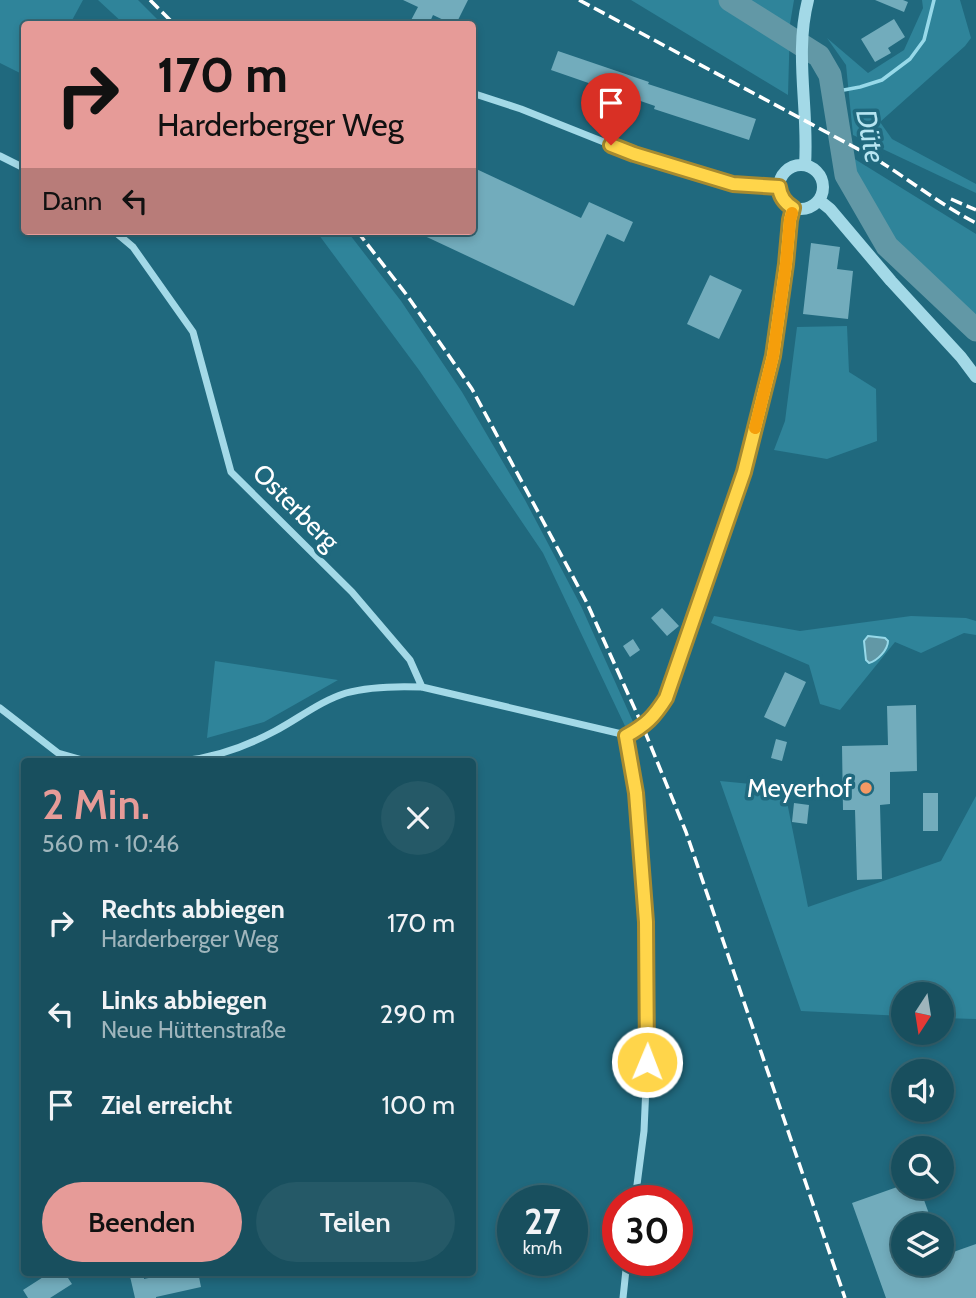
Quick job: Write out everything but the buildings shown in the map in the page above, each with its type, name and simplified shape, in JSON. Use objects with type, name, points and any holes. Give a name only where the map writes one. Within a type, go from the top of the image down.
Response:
[{"type":"street","points":[[805,165],[802,65],[803,29],[808,0]]},
{"type":"street","points":[[476,94],[646,158],[733,184],[779,187]]},
{"type":"street","points":[[0,156],[21,166]]},
{"type":"street","points":[[805,165],[818,172],[824,186],[823,194],[820,201],[808,209],[793,208],[782,199],[779,187],[781,178],[791,167],[805,165]]},
{"type":"street","points":[[820,201],[830,209],[976,377]]},
{"type":"street","points":[[201,758],[241,746],[274,732],[310,710],[347,693],[391,686],[422,687],[626,736],[643,727],[655,716],[666,698],[744,472],[773,356],[793,208]]},
{"type":"street","name":"Osterberg","points":[[119,235],[133,247],[193,332],[231,472],[352,592],[410,660],[422,687]]},
{"type":"street","points":[[0,708],[58,753],[76,758]]},
{"type":"street","points":[[626,736],[636,793],[646,935],[648,1053],[644,1131],[637,1185]]},
{"type":"street","points":[[623,1298],[625,1276]]},
{"type":"shaded area","points":[[0,0],[83,0],[72,21],[21,21],[21,74],[0,63]]},
{"type":"shaded area","points":[[98,0],[138,0],[159,21],[121,21]]},
{"type":"shaded area","points":[[631,0],[794,0],[790,24],[788,95]]},
{"type":"shaded area","points":[[922,0],[960,0],[971,38],[880,122],[892,139],[976,184],[976,193],[853,135],[846,65],[827,38],[868,73],[904,50],[923,8]]},
{"type":"shaded area","points":[[853,158],[976,234],[976,318],[893,241],[858,184]]},
{"type":"shaded area","points":[[319,235],[350,235],[401,301],[462,392],[525,500],[581,606],[634,724],[625,726],[543,553],[419,370]]},
{"type":"shaded area","points":[[847,326],[849,372],[876,389],[877,441],[827,459],[774,450],[785,421],[797,327]]},
{"type":"shaded area","points":[[714,616],[800,631],[911,616],[966,618],[976,621],[976,635],[964,633],[921,653],[895,642],[840,710],[820,704],[809,665],[711,623]]},
{"type":"shaded area","points":[[868,636],[885,638],[888,641],[882,655],[869,663],[866,660],[864,641]]},
{"type":"shaded area","points":[[215,661],[338,680],[264,722],[207,738]]},
{"type":"shaded area","points":[[720,781],[784,787],[808,907],[941,861],[976,796],[976,1019],[954,1018],[954,982],[891,982],[891,1015],[801,1011]]},
{"type":"waterway","name":"Düte","points":[[730,0],[819,56],[830,75],[846,175],[887,246],[976,330]]},
{"type":"waterway","points":[[833,92],[882,80],[910,59],[924,40],[934,0]]},
{"type":"railway","points":[[150,0],[171,21]]},
{"type":"railway","points":[[579,0],[871,156],[976,223]]},
{"type":"railway","points":[[951,199],[976,210]]},
{"type":"railway","points":[[360,235],[406,294],[472,389],[587,603],[643,727],[686,832],[845,1298]]},
{"type":"slow traffic","points":[[755,428],[773,356],[792,213]]},
{"type":"place","name":"Meyerhof","points":[[866,788]]},
{"type":"route","points":[[611,145],[733,184],[779,187],[782,199],[793,208],[773,356],[744,472],[666,698],[655,716],[643,727],[626,736],[636,793],[646,922],[647,1062]]}]
